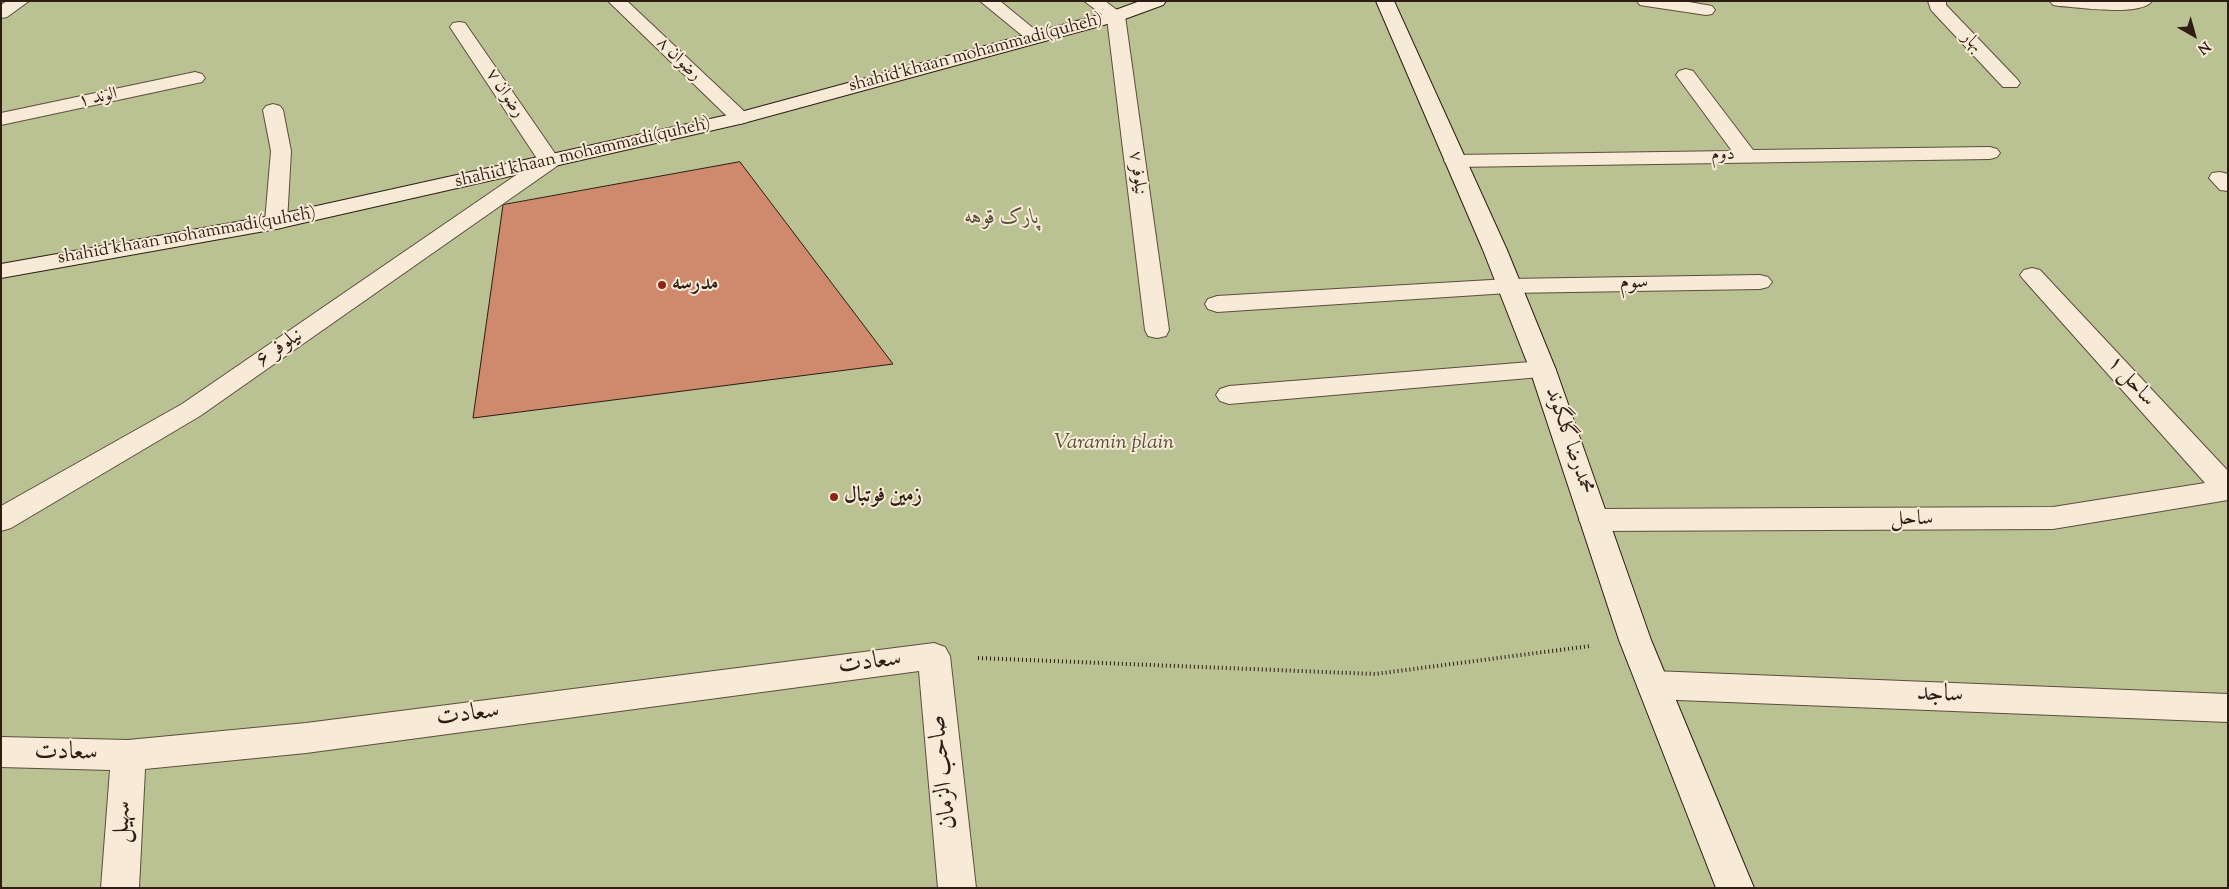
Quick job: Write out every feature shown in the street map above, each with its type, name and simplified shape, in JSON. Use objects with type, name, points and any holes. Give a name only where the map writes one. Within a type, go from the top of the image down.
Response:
[{"type":"street","points":[[1,13],[20,1]]},
{"type":"street","name":"رضوان ۸","points":[[617,1],[740,118]]},
{"type":"street","points":[[988,1],[1036,38]]},
{"type":"street","points":[[1093,1],[1116,16]]},
{"type":"street","name":"shahid khaan mohammadi(quheh)","points":[[1,271],[276,222],[740,118],[1116,16],[1156,1]]},
{"type":"street","name":"محمدرضا گلگوند","points":[[1384,1],[1495,250],[1543,370],[1635,640],[1735,888]]},
{"type":"street","points":[[1646,1],[1706,10]]},
{"type":"street","name":"بهار","points":[[1937,1],[1937,6],[2010,83]]},
{"type":"street","points":[[2059,1],[2133,4],[2143,1]]},
{"type":"street","name":"نیلوفر ۷","points":[[1116,16],[1157,330]]},
{"type":"street","name":"رضوان ۷","points":[[459,27],[550,162]]},
{"type":"street","points":[[1686,75],[1746,155]]},
{"type":"street","name":"الوند ۱","points":[[1,119],[195,78]]},
{"type":"street","points":[[273,110],[282,150],[276,222]]},
{"type":"street","name":"دوم","points":[[1455,161],[1746,155],[1990,153]]},
{"type":"street","name":"نیلوفر ۶","points":[[1,520],[191,410],[550,162]]},
{"type":"street","name":"ساحل ۱","points":[[2032,275],[2228,490]]},
{"type":"street","name":"سوم","points":[[1217,304],[1508,286],[1760,282]]},
{"type":"street","points":[[1229,395],[1543,370]]},
{"type":"street","name":"ساحل","points":[[1594,520],[2053,518],[2228,490]]},
{"type":"street","name":"سعادت","points":[[1,752],[128,755],[306,738],[934,656]]},
{"type":"street","name":"صاحب الزمان","points":[[934,656],[957,888]]},
{"type":"street","name":"ساجد","points":[[1653,685],[2228,708]]},
{"type":"street","name":"سهیل","points":[[120,888],[128,755]]},
{"type":"path","points":[[934,656],[1375,674],[1635,640]]},
{"type":"green space","name":"Varamin plain","points":[[1,1],[2228,1],[2228,888],[1,888]]},
{"type":"building","name":"مدرسه","points":[[740,162],[893,364],[473,418],[503,205]]},
{"type":"place","name":"مدرسه","points":[[662,285]]},
{"type":"place","name":"زمین فوتبال","points":[[834,497]]},
{"type":"park label","name":"پارک قوهه","points":[[1002,219]]}]
